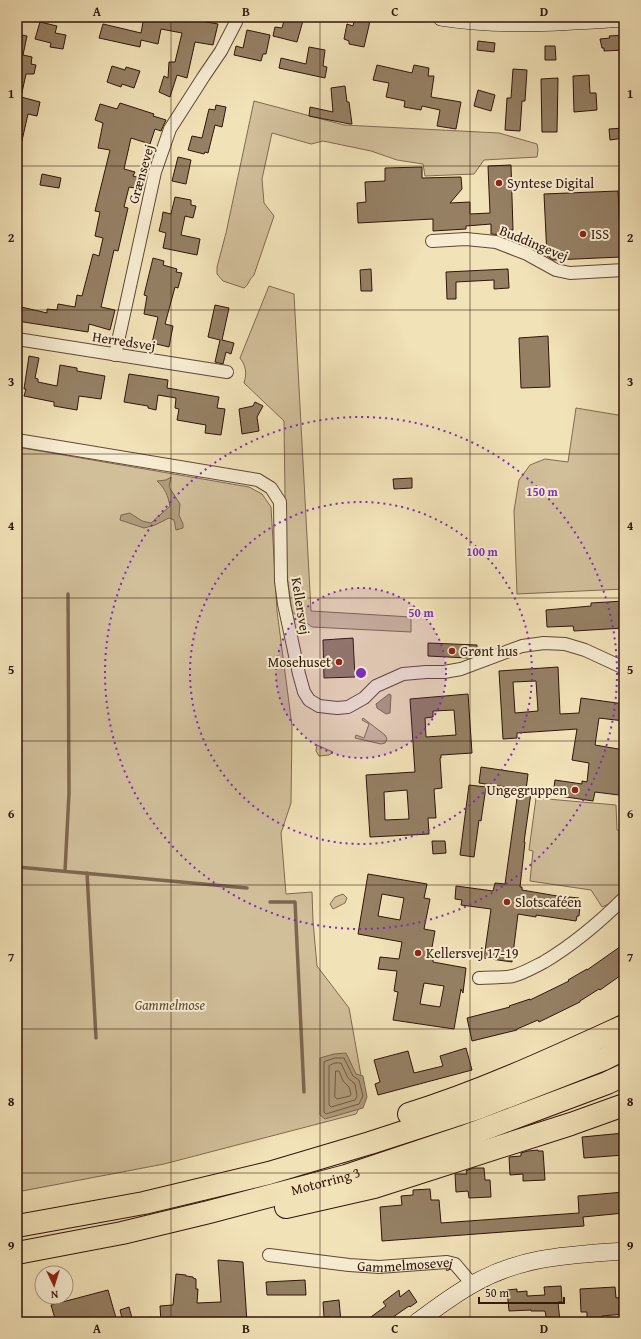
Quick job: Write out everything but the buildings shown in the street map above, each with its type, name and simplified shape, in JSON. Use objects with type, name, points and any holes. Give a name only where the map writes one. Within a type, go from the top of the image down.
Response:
[{"type":"highway","points":[[144,1203],[243,1168],[434,1106],[542,1064],[624,1026]]},
{"type":"highway","name":"Motorring 3","points":[[17,1226],[144,1203],[269,1173],[377,1141],[478,1108],[624,1049]]},
{"type":"highway","name":"Motorring 3","points":[[17,1253],[122,1233],[346,1176],[463,1137],[607,1083],[624,1075]]},
{"type":"highway","points":[[209,1212],[277,1209],[374,1187],[571,1124],[624,1105]]},
{"type":"street","name":"Grænsevej","points":[[115,355],[155,172],[170,129],[221,52],[237,17]]},
{"type":"street","points":[[441,17],[507,24],[624,18]]},
{"type":"street","name":"Buddingevej","points":[[432,241],[466,239],[496,242],[527,254],[556,270],[570,273],[624,270]]},
{"type":"street","name":"Herredsvej","points":[[17,339],[227,372]]},
{"type":"street","name":"Kellersvej","points":[[17,440],[258,480],[271,488],[280,502],[281,580],[284,604],[298,674],[304,692],[309,700],[319,706],[337,708],[348,707],[364,698],[376,686],[403,674],[444,672],[461,669],[522,646],[537,644],[565,644],[585,650],[624,668]]},
{"type":"street","points":[[479,978],[514,975],[529,970],[560,953],[590,931],[624,898]]},
{"type":"street","points":[[417,1322],[472,1284],[497,1272],[523,1263],[554,1256],[624,1251]]},
{"type":"street","name":"Gammelmosevej","points":[[269,1255],[349,1265],[379,1266],[446,1262],[455,1264],[472,1284]]},
{"type":"green space","points":[[254,101],[344,125],[499,133],[537,144],[537,157],[484,160],[474,174],[425,176],[423,164],[397,160],[371,151],[323,141],[311,144],[272,133],[262,179],[264,203],[274,216],[254,275],[244,288],[223,281],[217,274],[217,267],[226,233]]},
{"type":"green space","points":[[269,286],[294,294],[311,611],[411,617],[411,632],[312,627],[292,612],[286,569],[284,421],[244,383],[245,370],[244,364],[240,358]]},
{"type":"green space","points":[[576,408],[624,416],[624,589],[517,594],[514,511],[519,480],[530,465],[545,459],[568,462]]},
{"type":"green space","name":"Gammelmose","points":[[17,447],[249,487],[262,494],[271,507],[277,611],[292,726],[291,803],[281,833],[286,894],[312,892],[317,966],[349,1008],[365,1098],[356,1114],[164,1164],[17,1192]]},
{"type":"green space","points":[[363,718],[385,735],[387,739],[385,743],[381,744],[355,738],[356,735],[364,738],[369,724],[362,720]]},
{"type":"green space","points":[[317,745],[333,752],[329,755],[319,756],[316,751]]},
{"type":"green space","points":[[536,798],[616,805],[617,830],[624,832],[624,890],[611,903],[602,907],[591,890],[530,881],[533,851],[529,850]]},
{"type":"green space","points":[[343,894],[347,898],[345,903],[333,909],[330,904],[335,897]]},
{"type":"water","points":[[171,477],[169,487],[180,504],[179,515],[183,528],[176,530],[174,520],[169,518],[155,525],[144,528],[120,520],[121,515],[130,513],[142,521],[151,523],[170,506],[166,492],[157,481],[166,480]]},
{"type":"water","points":[[389,694],[391,695],[390,713],[386,714],[377,708],[376,704]]},
{"type":"water","points":[[346,1053],[356,1074],[363,1076],[367,1097],[363,1108],[325,1119],[320,1115],[320,1058],[334,1054]]},
{"type":"waterway","points":[[65,871],[69,793],[68,594]]},
{"type":"waterway","points":[[17,867],[247,888]]},
{"type":"waterway","points":[[87,873],[96,1038]]},
{"type":"waterway","points":[[270,902],[295,902],[304,1092]]},
{"type":"place","name":"Syntese Digital","points":[[499,183]]},
{"type":"place","name":"ISS","points":[[583,234]]},
{"type":"place","name":"Grønt hus","points":[[452,651]]},
{"type":"place","name":"Mosehuset","points":[[339,662]]},
{"type":"place","name":"Ungegruppen","points":[[575,790]]},
{"type":"place","name":"Slotscaféen","points":[[507,902]]},
{"type":"place","name":"Kellersvej 17-19","points":[[418,953]]}]
